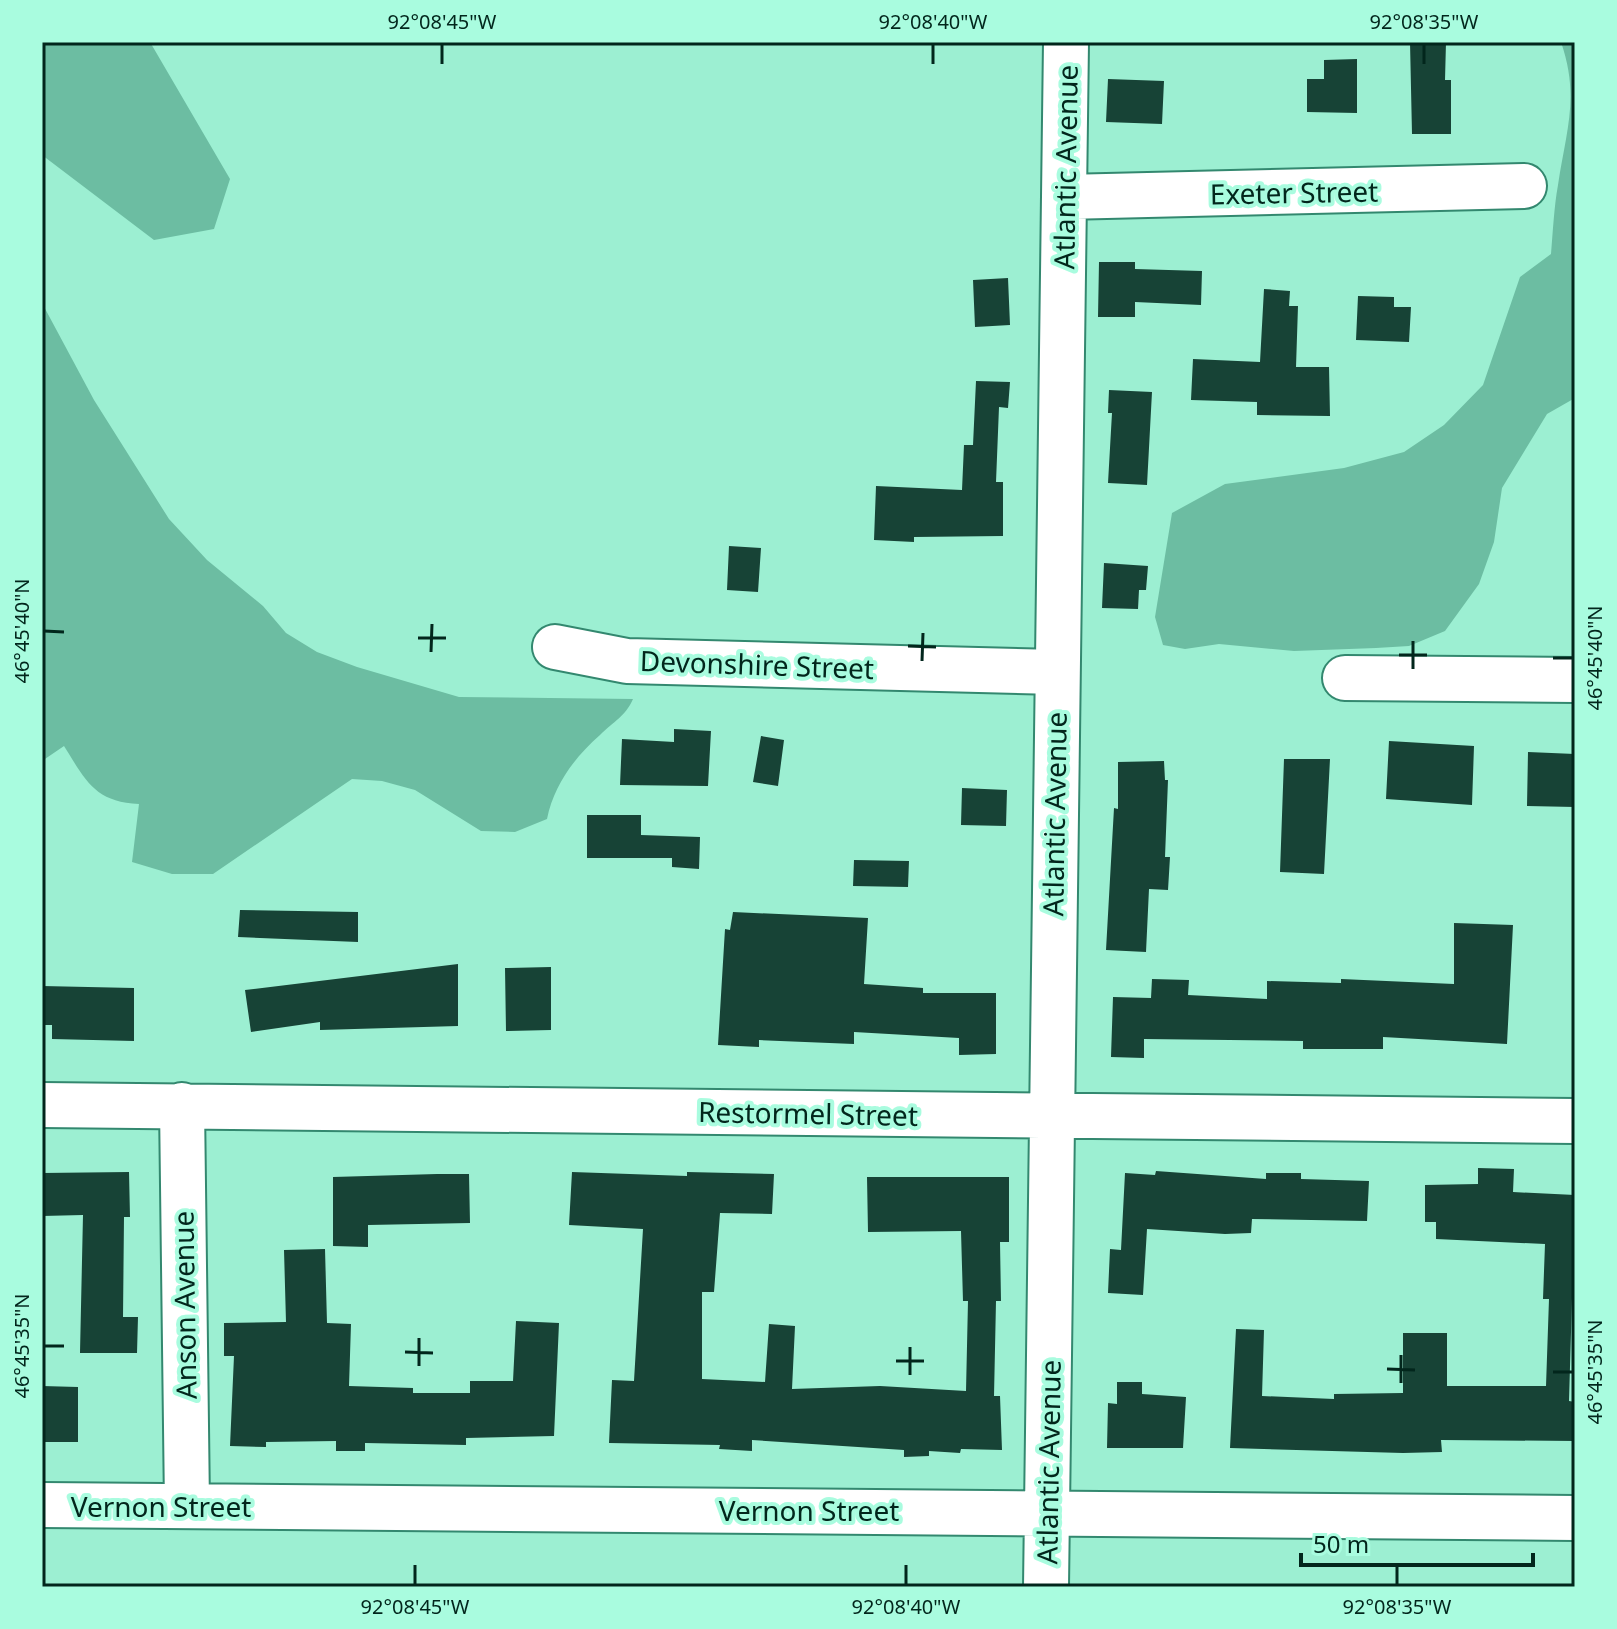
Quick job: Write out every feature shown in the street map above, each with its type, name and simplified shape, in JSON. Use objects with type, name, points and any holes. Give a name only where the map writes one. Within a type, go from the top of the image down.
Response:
[{"type":"street","name":"Atlantic Avenue","points":[[1046,1587],[1066,42]]},
{"type":"street","name":"Exeter Street","points":[[1065,197],[1524,186]]},
{"type":"street","name":"Devonshire Street","points":[[555,647],[627,661],[1056,672]]},
{"type":"street","points":[[1345,678],[1575,680]]},
{"type":"street","name":"Restormel Street","points":[[42,1105],[1575,1121]]},
{"type":"street","name":"Anson Avenue","points":[[182,1105],[187,1506]]},
{"type":"street","name":"Vernon Street","points":[[42,1505],[1047,1511],[1575,1518]]},
{"type":"green space","points":[[42,42],[150,42],[230,179],[214,229],[154,240],[42,155]]},
{"type":"green space","points":[[1561,42],[1575,42],[1575,398],[1547,414],[1502,488],[1494,542],[1479,584],[1445,631],[1409,646],[1294,651],[1219,644],[1185,649],[1163,645],[1155,617],[1172,513],[1225,484],[1344,468],[1404,452],[1444,425],[1483,385],[1520,277],[1551,254],[1571,97]]},
{"type":"green space","points":[[42,303],[94,400],[169,519],[207,560],[263,606],[286,633],[317,652],[357,667],[459,697],[633,699],[623,715],[574,763],[560,784],[547,819],[515,832],[481,831],[415,790],[382,781],[352,779],[213,874],[172,874],[132,862],[139,804],[102,794],[86,779],[64,746],[42,761]]},
{"type":"building","points":[[1410,42],[1446,42],[1445,80],[1451,80],[1451,134],[1412,134]]},
{"type":"building","points":[[1357,59],[1357,113],[1307,112],[1307,79],[1324,79],[1324,60]]},
{"type":"building","points":[[1108,79],[1164,81],[1162,124],[1106,122]]},
{"type":"building","points":[[1099,262],[1135,262],[1135,269],[1202,271],[1201,305],[1135,302],[1135,317],[1098,317]]},
{"type":"building","points":[[1008,278],[1010,325],[975,327],[973,280]]},
{"type":"building","points":[[1264,289],[1290,291],[1289,306],[1298,306],[1296,367],[1329,367],[1330,416],[1257,415],[1257,402],[1191,400],[1193,359],[1260,362]]},
{"type":"building","points":[[1358,296],[1394,297],[1394,307],[1411,307],[1409,342],[1356,340]]},
{"type":"building","points":[[976,381],[1010,382],[1008,408],[999,407],[996,482],[1003,482],[1003,536],[914,537],[914,542],[874,540],[876,486],[962,490],[964,445],[973,445]]},
{"type":"building","points":[[1109,390],[1152,392],[1147,485],[1108,483],[1112,413],[1108,413]]},
{"type":"building","points":[[729,546],[761,548],[758,592],[727,590]]},
{"type":"building","points":[[1104,563],[1148,566],[1146,590],[1139,590],[1138,609],[1102,608]]},
{"type":"building","points":[[674,729],[711,731],[708,786],[620,785],[622,739],[674,742]]},
{"type":"building","points":[[761,736],[784,740],[778,786],[753,782]]},
{"type":"building","points":[[1389,741],[1474,746],[1472,805],[1386,799]]},
{"type":"building","points":[[1528,752],[1575,754],[1575,807],[1527,806]]},
{"type":"building","points":[[1284,759],[1330,759],[1324,874],[1280,872]]},
{"type":"building","points":[[1164,761],[1165,780],[1168,780],[1165,857],[1170,857],[1168,890],[1149,889],[1146,952],[1106,950],[1114,808],[1118,809],[1118,762]]},
{"type":"building","points":[[962,788],[1007,790],[1006,826],[961,825]]},
{"type":"building","points":[[587,815],[641,815],[641,835],[700,837],[699,869],[672,867],[672,858],[587,858]]},
{"type":"building","points":[[854,860],[909,861],[908,887],[853,886]]},
{"type":"building","points":[[240,910],[358,912],[358,942],[238,937]]},
{"type":"building","points":[[733,912],[868,918],[864,984],[923,988],[923,993],[996,993],[996,1054],[959,1055],[959,1038],[854,1032],[854,1044],[759,1040],[759,1047],[718,1045],[725,929],[730,930]]},
{"type":"building","points":[[1454,923],[1513,925],[1507,1044],[1383,1037],[1383,1049],[1303,1049],[1303,1041],[1144,1039],[1144,1058],[1111,1057],[1113,997],[1151,998],[1152,979],[1189,980],[1188,995],[1267,999],[1267,981],[1341,983],[1341,979],[1454,984]]},
{"type":"building","points":[[458,964],[458,1026],[320,1030],[320,1022],[251,1032],[245,990]]},
{"type":"building","points":[[551,967],[551,1030],[506,1031],[505,968]]},
{"type":"building","points":[[42,986],[134,988],[134,1041],[52,1039],[52,1025],[42,1025]]},
{"type":"building","points":[[1478,1168],[1514,1169],[1513,1192],[1575,1195],[1569,1401],[1575,1402],[1575,1441],[1441,1440],[1442,1452],[1403,1453],[1230,1448],[1236,1329],[1264,1330],[1262,1396],[1334,1399],[1334,1394],[1403,1393],[1403,1333],[1447,1333],[1447,1386],[1546,1386],[1549,1299],[1543,1299],[1545,1244],[1436,1239],[1436,1222],[1425,1222],[1425,1185],[1478,1184]]},
{"type":"building","points":[[1156,1171],[1266,1179],[1266,1173],[1301,1173],[1301,1179],[1369,1181],[1367,1221],[1252,1219],[1251,1233],[1225,1234],[1147,1229],[1143,1295],[1108,1293],[1110,1249],[1121,1250],[1125,1173],[1155,1175]]},
{"type":"building","points":[[129,1172],[130,1217],[124,1217],[123,1317],[138,1317],[137,1353],[80,1353],[83,1215],[42,1216],[42,1173]]},
{"type":"building","points":[[572,1172],[687,1176],[687,1172],[774,1174],[772,1214],[720,1213],[714,1292],[702,1292],[702,1379],[765,1382],[769,1324],[795,1326],[792,1389],[880,1386],[966,1391],[968,1301],[963,1301],[961,1231],[868,1232],[867,1177],[1009,1177],[1009,1242],[1000,1242],[1001,1301],[996,1301],[994,1396],[1000,1396],[1002,1450],[961,1449],[960,1453],[929,1451],[929,1456],[904,1457],[904,1450],[752,1440],[752,1451],[719,1449],[720,1445],[609,1443],[612,1380],[634,1381],[643,1229],[569,1225]]},
{"type":"building","points":[[469,1174],[470,1223],[368,1225],[368,1247],[333,1246],[333,1177]]},
{"type":"building","points":[[325,1249],[327,1323],[351,1324],[349,1386],[413,1388],[413,1393],[470,1393],[470,1381],[513,1381],[516,1321],[559,1323],[554,1436],[466,1438],[466,1445],[365,1443],[365,1451],[336,1451],[336,1441],[266,1442],[266,1447],[230,1446],[234,1356],[224,1356],[224,1323],[286,1322],[284,1250]]},
{"type":"building","points":[[1117,1382],[1142,1382],[1142,1394],[1186,1397],[1183,1448],[1107,1448],[1108,1403],[1117,1404]]},
{"type":"building","points":[[42,1386],[78,1387],[78,1442],[42,1442]]}]
